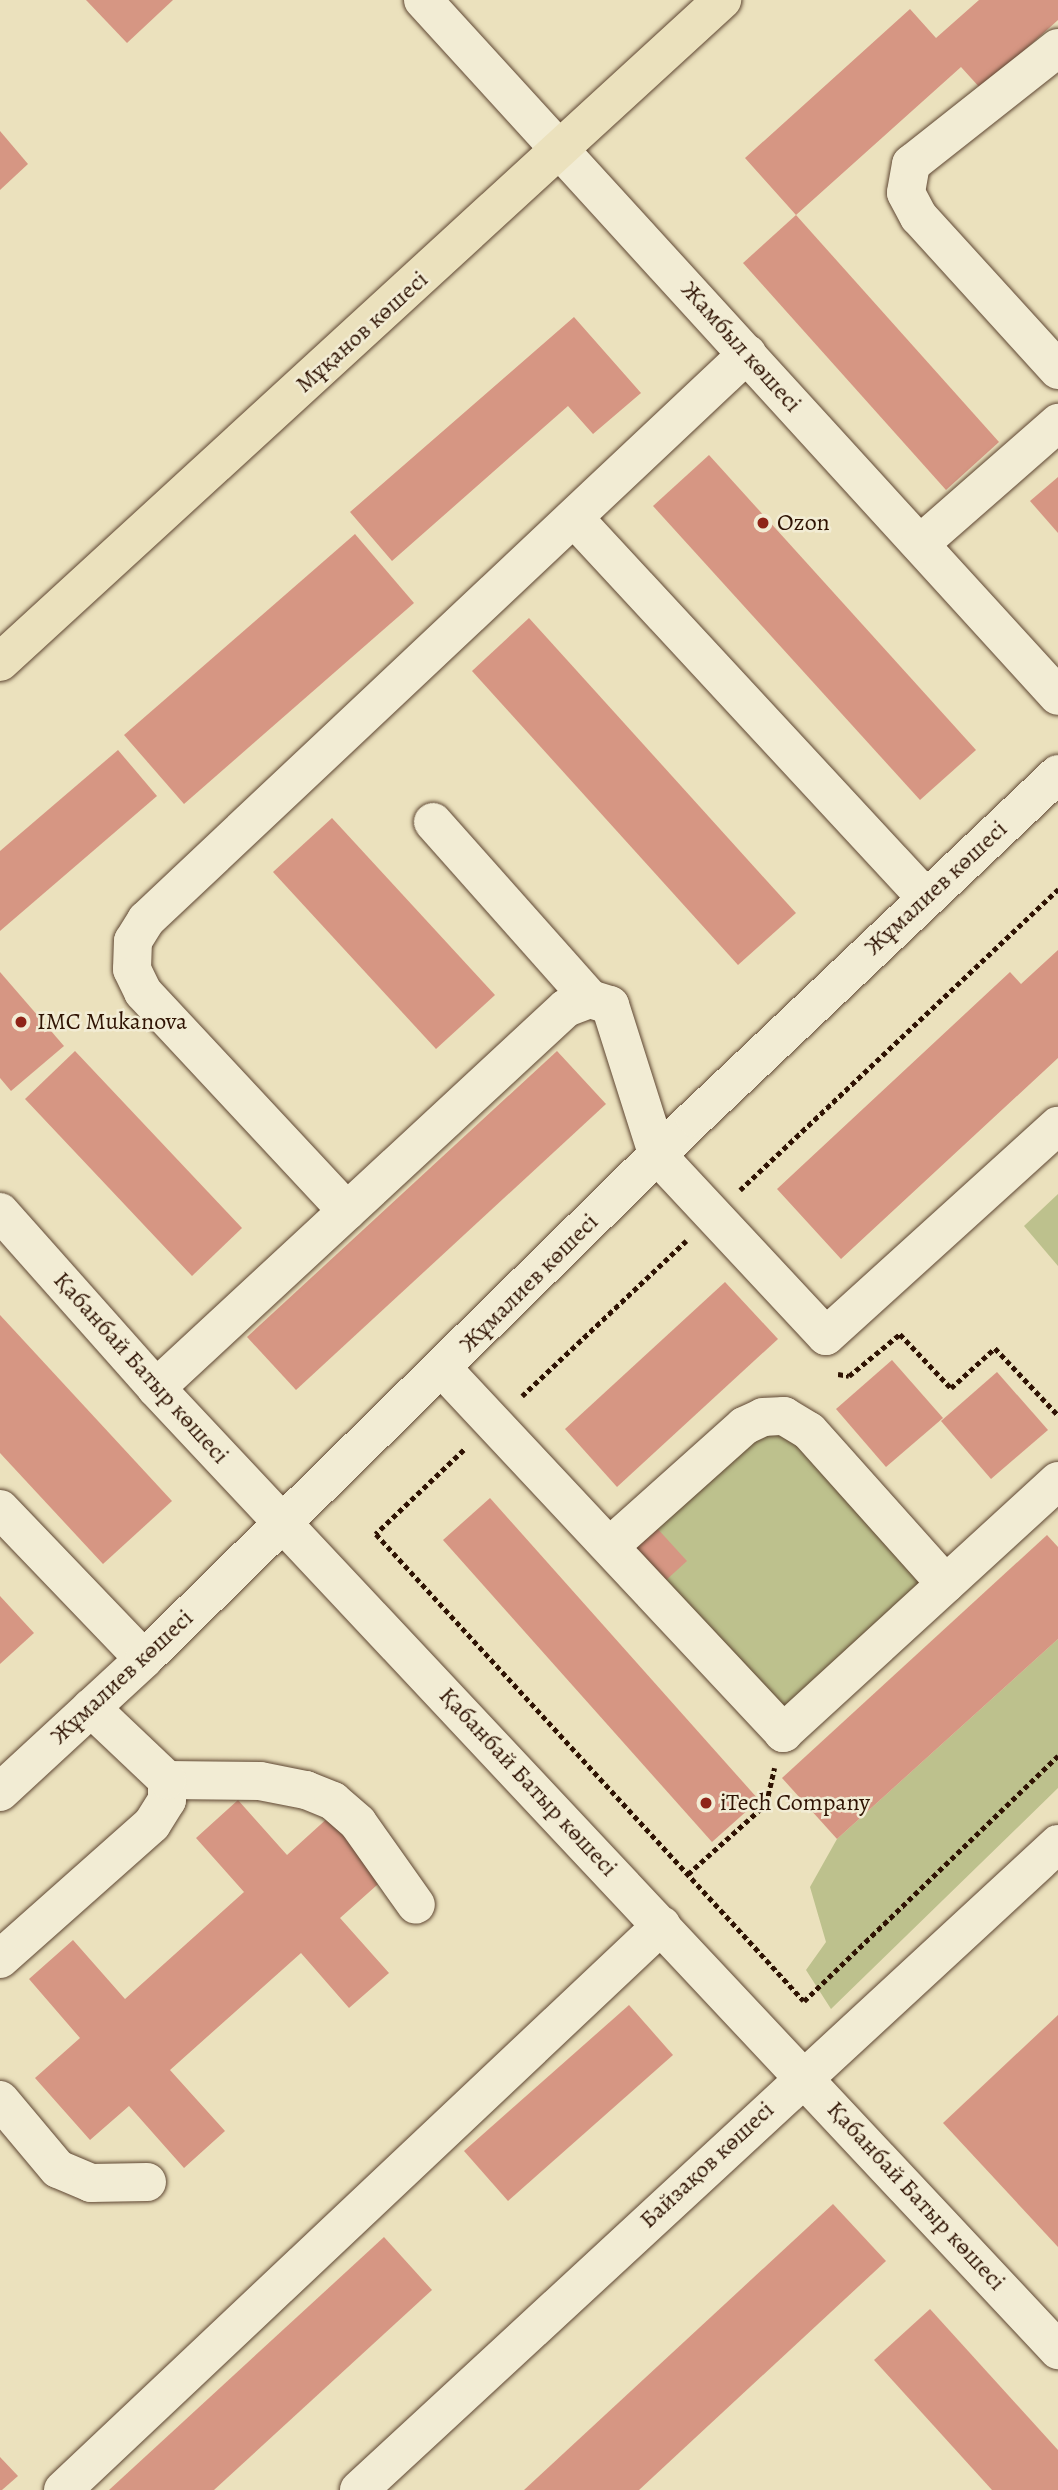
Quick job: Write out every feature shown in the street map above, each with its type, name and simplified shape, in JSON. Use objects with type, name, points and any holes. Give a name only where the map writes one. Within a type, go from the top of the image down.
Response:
[{"type":"main road","name":"Мұқанов көшесі","points":[[0,662],[562,150],[722,0]]},
{"type":"street","name":"Жамбыл көшесі","points":[[422,0],[1056,689]]},
{"type":"street","points":[[1058,48],[911,164],[906,193],[919,217],[1058,370]]},
{"type":"street","points":[[346,1211],[143,992],[132,969],[133,941],[146,920],[747,354]]},
{"type":"street","points":[[920,544],[1058,423]]},
{"type":"street","points":[[574,517],[926,898]]},
{"type":"street","name":"Жұмалиев көшесі","points":[[0,1792],[144,1659],[657,1156],[1058,774]]},
{"type":"street","points":[[433,822],[590,999],[610,1005],[657,1156],[825,1336],[1058,1126]]},
{"type":"street","points":[[156,1388],[566,1007],[590,999]]},
{"type":"street","name":"Қабанбай Батыр көшесі","points":[[0,1212],[156,1388],[662,1924],[1058,2350]]},
{"type":"street","points":[[442,1368],[783,1733],[1058,1481]]},
{"type":"street","points":[[610,1546],[744,1426],[763,1417],[784,1416],[808,1431],[946,1584]]},
{"type":"street","points":[[0,1509],[144,1659]]},
{"type":"street","points":[[91,1708],[167,1780],[260,1781],[306,1790],[332,1801],[358,1823],[416,1905]]},
{"type":"street","points":[[0,1959],[152,1824],[167,1800],[167,1780]]},
{"type":"street","name":"Байзақов көшесі","points":[[359,2490],[803,2075],[1058,1844]]},
{"type":"street","points":[[64,2490],[662,1924]]},
{"type":"street","points":[[0,2100],[58,2169],[91,2183],[147,2182]]},
{"type":"path","points":[[1058,889],[376,1534],[804,2001],[1058,1756]]},
{"type":"path","points":[[688,1874],[766,1804],[783,1733]]},
{"type":"green space","points":[[1058,1194],[1058,1266],[1024,1226]]},
{"type":"green space","points":[[784,1417],[946,1584],[783,1733],[610,1546]]},
{"type":"green space","points":[[1058,1639],[1058,1788],[831,2009],[806,1970],[826,1942],[810,1887],[837,1839]]},
{"type":"building","points":[[86,0],[173,0],[127,43]]},
{"type":"building","points":[[979,0],[1058,0],[1058,20],[981,89],[961,67],[796,215],[745,158],[910,9],[936,38]]},
{"type":"building","points":[[0,131],[28,164],[0,190]]},
{"type":"building","points":[[796,215],[999,442],[946,490],[743,263]]},
{"type":"building","points":[[574,317],[641,393],[593,434],[568,406],[392,561],[350,512]]},
{"type":"building","points":[[709,455],[976,750],[920,800],[653,506]]},
{"type":"building","points":[[1058,477],[1058,533],[1030,501]]},
{"type":"building","points":[[355,534],[414,603],[184,804],[124,735]]},
{"type":"building","points":[[529,618],[796,913],[738,965],[472,671]]},
{"type":"building","points":[[118,750],[157,796],[0,931],[0,851]]},
{"type":"building","points":[[332,818],[495,995],[436,1049],[273,872]]},
{"type":"building","points":[[1058,950],[1058,1058],[841,1259],[777,1189],[1010,972],[1021,984]]},
{"type":"building","points":[[0,972],[64,1046],[11,1091],[0,1078]]},
{"type":"building","points":[[75,1051],[242,1228],[192,1276],[25,1099]]},
{"type":"building","points":[[557,1051],[606,1104],[296,1390],[247,1337]]},
{"type":"building","points":[[725,1282],[778,1339],[617,1487],[565,1429]]},
{"type":"building","points":[[0,1315],[172,1501],[103,1564],[0,1453]]},
{"type":"building","points":[[892,1360],[943,1418],[886,1467],[836,1409]]},
{"type":"building","points":[[997,1372],[1048,1430],[991,1479],[941,1421]]},
{"type":"building","points":[[490,1498],[759,1800],[712,1842],[443,1540]]},
{"type":"building","points":[[645,1515],[687,1561],[653,1592],[610,1546]]},
{"type":"building","points":[[1047,1535],[1058,1547],[1058,1639],[837,1839],[782,1778]]},
{"type":"building","points":[[0,1596],[34,1633],[0,1664]]},
{"type":"building","points":[[238,1800],[287,1855],[331,1815],[386,1877],[340,1918],[389,1973],[349,2008],[301,1953],[170,2070],[225,2131],[184,2168],[129,2106],[90,2140],[35,2078],[80,2038],[29,1979],[73,1940],[125,1999],[244,1892],[196,1838]]},
{"type":"building","points":[[629,2005],[673,2055],[508,2201],[464,2151]]},
{"type":"building","points":[[1058,2015],[1058,2247],[943,2123]]},
{"type":"building","points":[[833,2204],[886,2261],[639,2490],[524,2490]]},
{"type":"building","points":[[384,2237],[432,2290],[214,2490],[109,2490]]},
{"type":"building","points":[[930,2309],[1058,2450],[1058,2490],[992,2490],[874,2360]]},
{"type":"building","points":[[0,2457],[18,2476],[2,2490],[0,2490]]},
{"type":"place","name":"Ozon","points":[[763,523]]},
{"type":"place","name":"IMC Mukanova","points":[[21,1022]]},
{"type":"place","name":"iTech Company","points":[[706,1803]]}]
